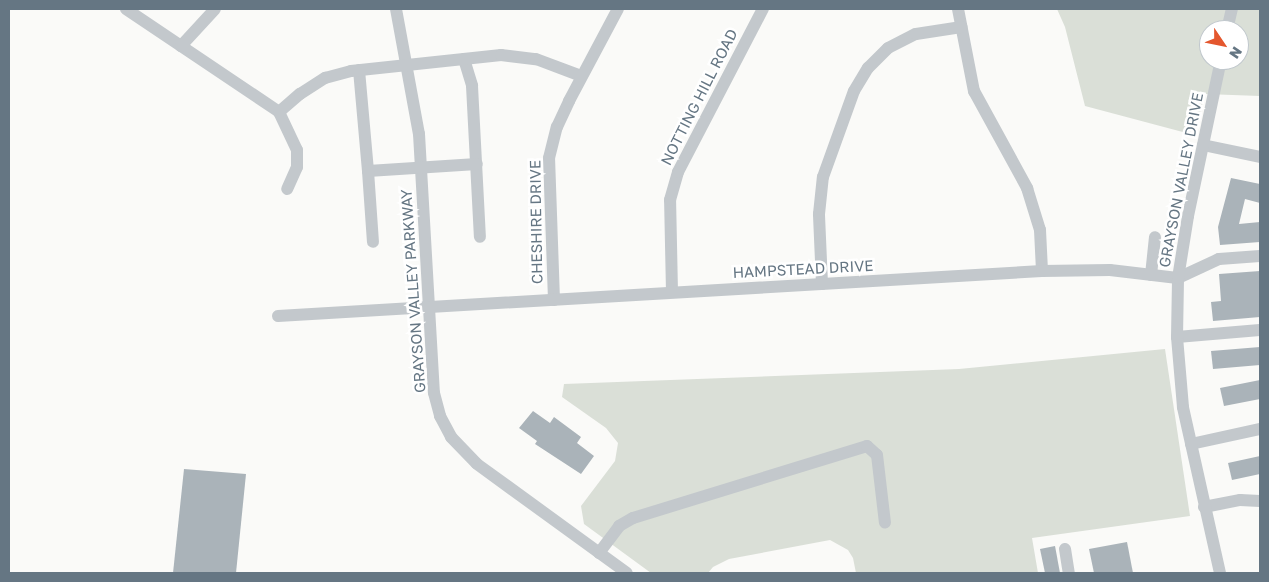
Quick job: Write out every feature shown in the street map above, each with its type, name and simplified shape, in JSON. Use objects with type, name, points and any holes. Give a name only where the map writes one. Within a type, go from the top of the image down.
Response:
[{"type":"street","points":[[126,9],[280,112],[297,150],[297,167],[287,189]]},
{"type":"street","points":[[181,46],[215,9]]},
{"type":"street","name":"GRAYSON VALLEY PARKWAY","points":[[396,9],[419,134],[434,393],[450,438],[476,464],[627,573]]},
{"type":"street","name":"CHESHIRE DRIVE","points":[[554,300],[549,158],[557,127],[581,76],[618,9]]},
{"type":"street","name":"NOTTING HILL ROAD","points":[[672,292],[670,200],[678,172],[762,9]]},
{"type":"street","points":[[958,9],[974,91],[1028,188],[1040,230],[1042,271]]},
{"type":"street","points":[[822,284],[820,214],[823,177],[854,91],[868,68],[888,48],[916,34],[961,27]]},
{"type":"street","points":[[280,112],[300,94],[325,78],[359,70],[501,55],[536,59],[581,76]]},
{"type":"street","points":[[464,59],[472,86],[480,237]]},
{"type":"street","points":[[359,70],[373,242]]},
{"type":"street","name":"GRAYSON VALLEY DRIVE","points":[[1219,70],[1178,278],[1177,337],[1180,384],[1204,507],[1220,573]]},
{"type":"street","points":[[1203,145],[1260,157]]},
{"type":"street","points":[[368,171],[477,164]]},
{"type":"street","points":[[1151,275],[1155,237]]},
{"type":"street","points":[[1178,278],[1219,259],[1260,256]]},
{"type":"street","name":"HAMPSTEAD DRIVE","points":[[278,316],[429,309],[672,292],[1042,271],[1110,270],[1178,278]]},
{"type":"street","points":[[1177,337],[1260,330]]},
{"type":"street","points":[[1191,444],[1260,429]]},
{"type":"street","points":[[599,553],[619,526],[633,518],[867,446],[877,455],[885,523]]},
{"type":"street","points":[[1204,507],[1240,500],[1260,501]]},
{"type":"street","points":[[1065,548],[1069,573]]},
{"type":"shaded area","points":[[1057,9],[1260,9],[1260,96],[1205,94],[1194,135],[1085,106],[1065,27]]},
{"type":"shaded area","points":[[1165,349],[1190,516],[1032,538],[1038,573],[856,573],[853,558],[848,550],[830,540],[729,559],[713,567],[708,573],[651,573],[584,524],[581,506],[615,461],[618,443],[606,428],[562,397],[564,384],[959,369]]},
{"type":"building","points":[[1231,178],[1260,184],[1260,203],[1245,199],[1239,224],[1260,222],[1260,242],[1220,245],[1218,227]]},
{"type":"building","points":[[1260,271],[1260,317],[1213,321],[1211,302],[1221,301],[1219,274]]},
{"type":"building","points":[[1260,347],[1260,365],[1213,369],[1211,351]]},
{"type":"building","points":[[1260,380],[1260,399],[1224,406],[1220,388]]},
{"type":"building","points":[[533,411],[550,423],[554,417],[581,437],[577,443],[594,456],[581,474],[535,444],[537,441],[519,428]]},
{"type":"building","points":[[1260,456],[1260,474],[1232,480],[1228,463]]},
{"type":"building","points":[[184,469],[246,474],[236,573],[173,573]]},
{"type":"building","points":[[1127,542],[1133,573],[1094,573],[1089,549]]},
{"type":"building","points":[[1055,546],[1060,573],[1045,573],[1040,549]]}]
